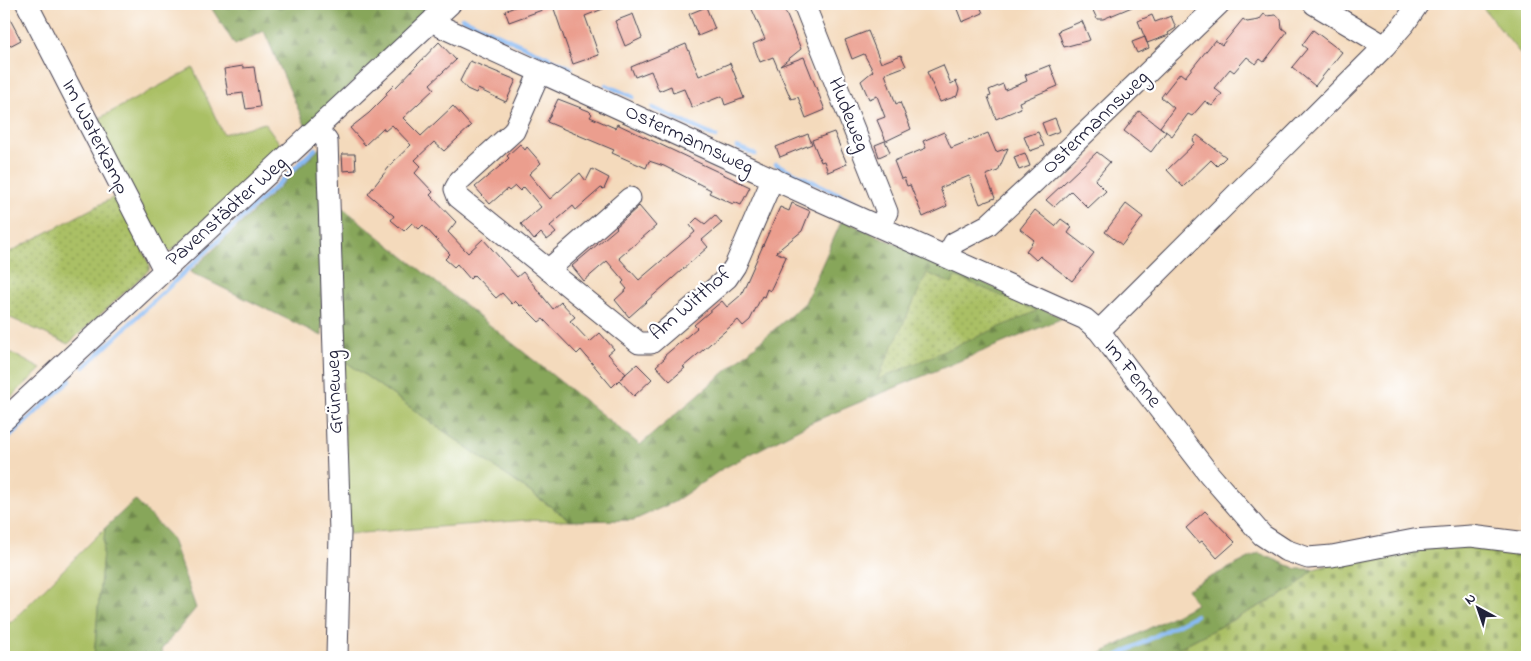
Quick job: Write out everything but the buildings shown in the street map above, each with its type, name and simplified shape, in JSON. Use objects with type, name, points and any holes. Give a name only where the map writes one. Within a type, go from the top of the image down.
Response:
[{"type":"street","name":"Im Waterkamp","points":[[27,4],[164,270]]},
{"type":"street","name":"Pavenstädter Weg","points":[[4,420],[450,4]]},
{"type":"street","name":"Hudeweg","points":[[804,4],[887,212],[880,226]]},
{"type":"street","name":"Ostermannsweg","points":[[947,256],[954,243],[988,225],[1219,4]]},
{"type":"street","points":[[1314,4],[1385,46]]},
{"type":"street","name":"Im Fenne","points":[[1418,4],[1405,24],[1385,46],[1099,331],[1209,474],[1262,535],[1285,550],[1308,558],[1332,556],[1414,540],[1471,536],[1527,543]]},
{"type":"street","name":"Ostermannsweg","points":[[434,18],[442,26],[540,72],[1085,318],[1099,331]]},
{"type":"street","name":"Am Witthof","points":[[540,72],[514,131],[460,180],[456,189],[458,197],[639,343],[651,344],[727,278],[735,266],[774,178]]},
{"type":"street","name":"Grüneweg","points":[[317,130],[327,141],[328,160],[340,533],[337,657]]},
{"type":"street","points":[[548,270],[630,198]]},
{"type":"green space","points":[[223,4],[424,4],[427,12],[306,127],[264,31],[235,45],[212,9]]},
{"type":"green space","points":[[1480,4],[1527,4],[1527,62]]},
{"type":"green space","points":[[193,68],[223,134],[265,123],[283,148],[172,250],[166,252],[94,121]]},
{"type":"green space","points":[[321,147],[322,336],[190,272]]},
{"type":"green space","points":[[118,195],[150,266],[149,270],[68,344],[4,315],[4,255]]},
{"type":"green space","points":[[339,205],[640,445],[805,303],[842,220],[1063,318],[812,422],[722,469],[674,502],[634,520],[571,521],[342,359]]},
{"type":"green space","points":[[927,273],[952,284],[955,276],[1037,311],[877,380]]},
{"type":"green space","points":[[4,349],[41,369],[4,404]]},
{"type":"green space","points":[[342,359],[571,521],[527,520],[349,534]]},
{"type":"green space","points":[[135,500],[171,537],[196,608],[161,650],[164,657],[94,657],[105,528]]},
{"type":"green space","points":[[105,528],[94,657],[4,657],[4,621],[10,623]]},
{"type":"green space","points":[[1472,543],[1527,552],[1527,657],[1161,657],[1293,589],[1314,569],[1362,556]]},
{"type":"green space","points":[[1259,553],[1297,569],[1314,569],[1293,589],[1161,657],[1094,657],[1196,604],[1187,589]]},
{"type":"waterway","points":[[462,18],[571,68]]},
{"type":"waterway","points":[[606,85],[633,97]]},
{"type":"waterway","points":[[653,108],[716,137]]},
{"type":"waterway","points":[[737,147],[755,154]]},
{"type":"waterway","points":[[84,367],[315,149]]},
{"type":"waterway","points":[[776,164],[870,209]]},
{"type":"waterway","points":[[4,442],[70,380]]},
{"type":"waterway","points":[[1115,657],[1196,615]]}]
